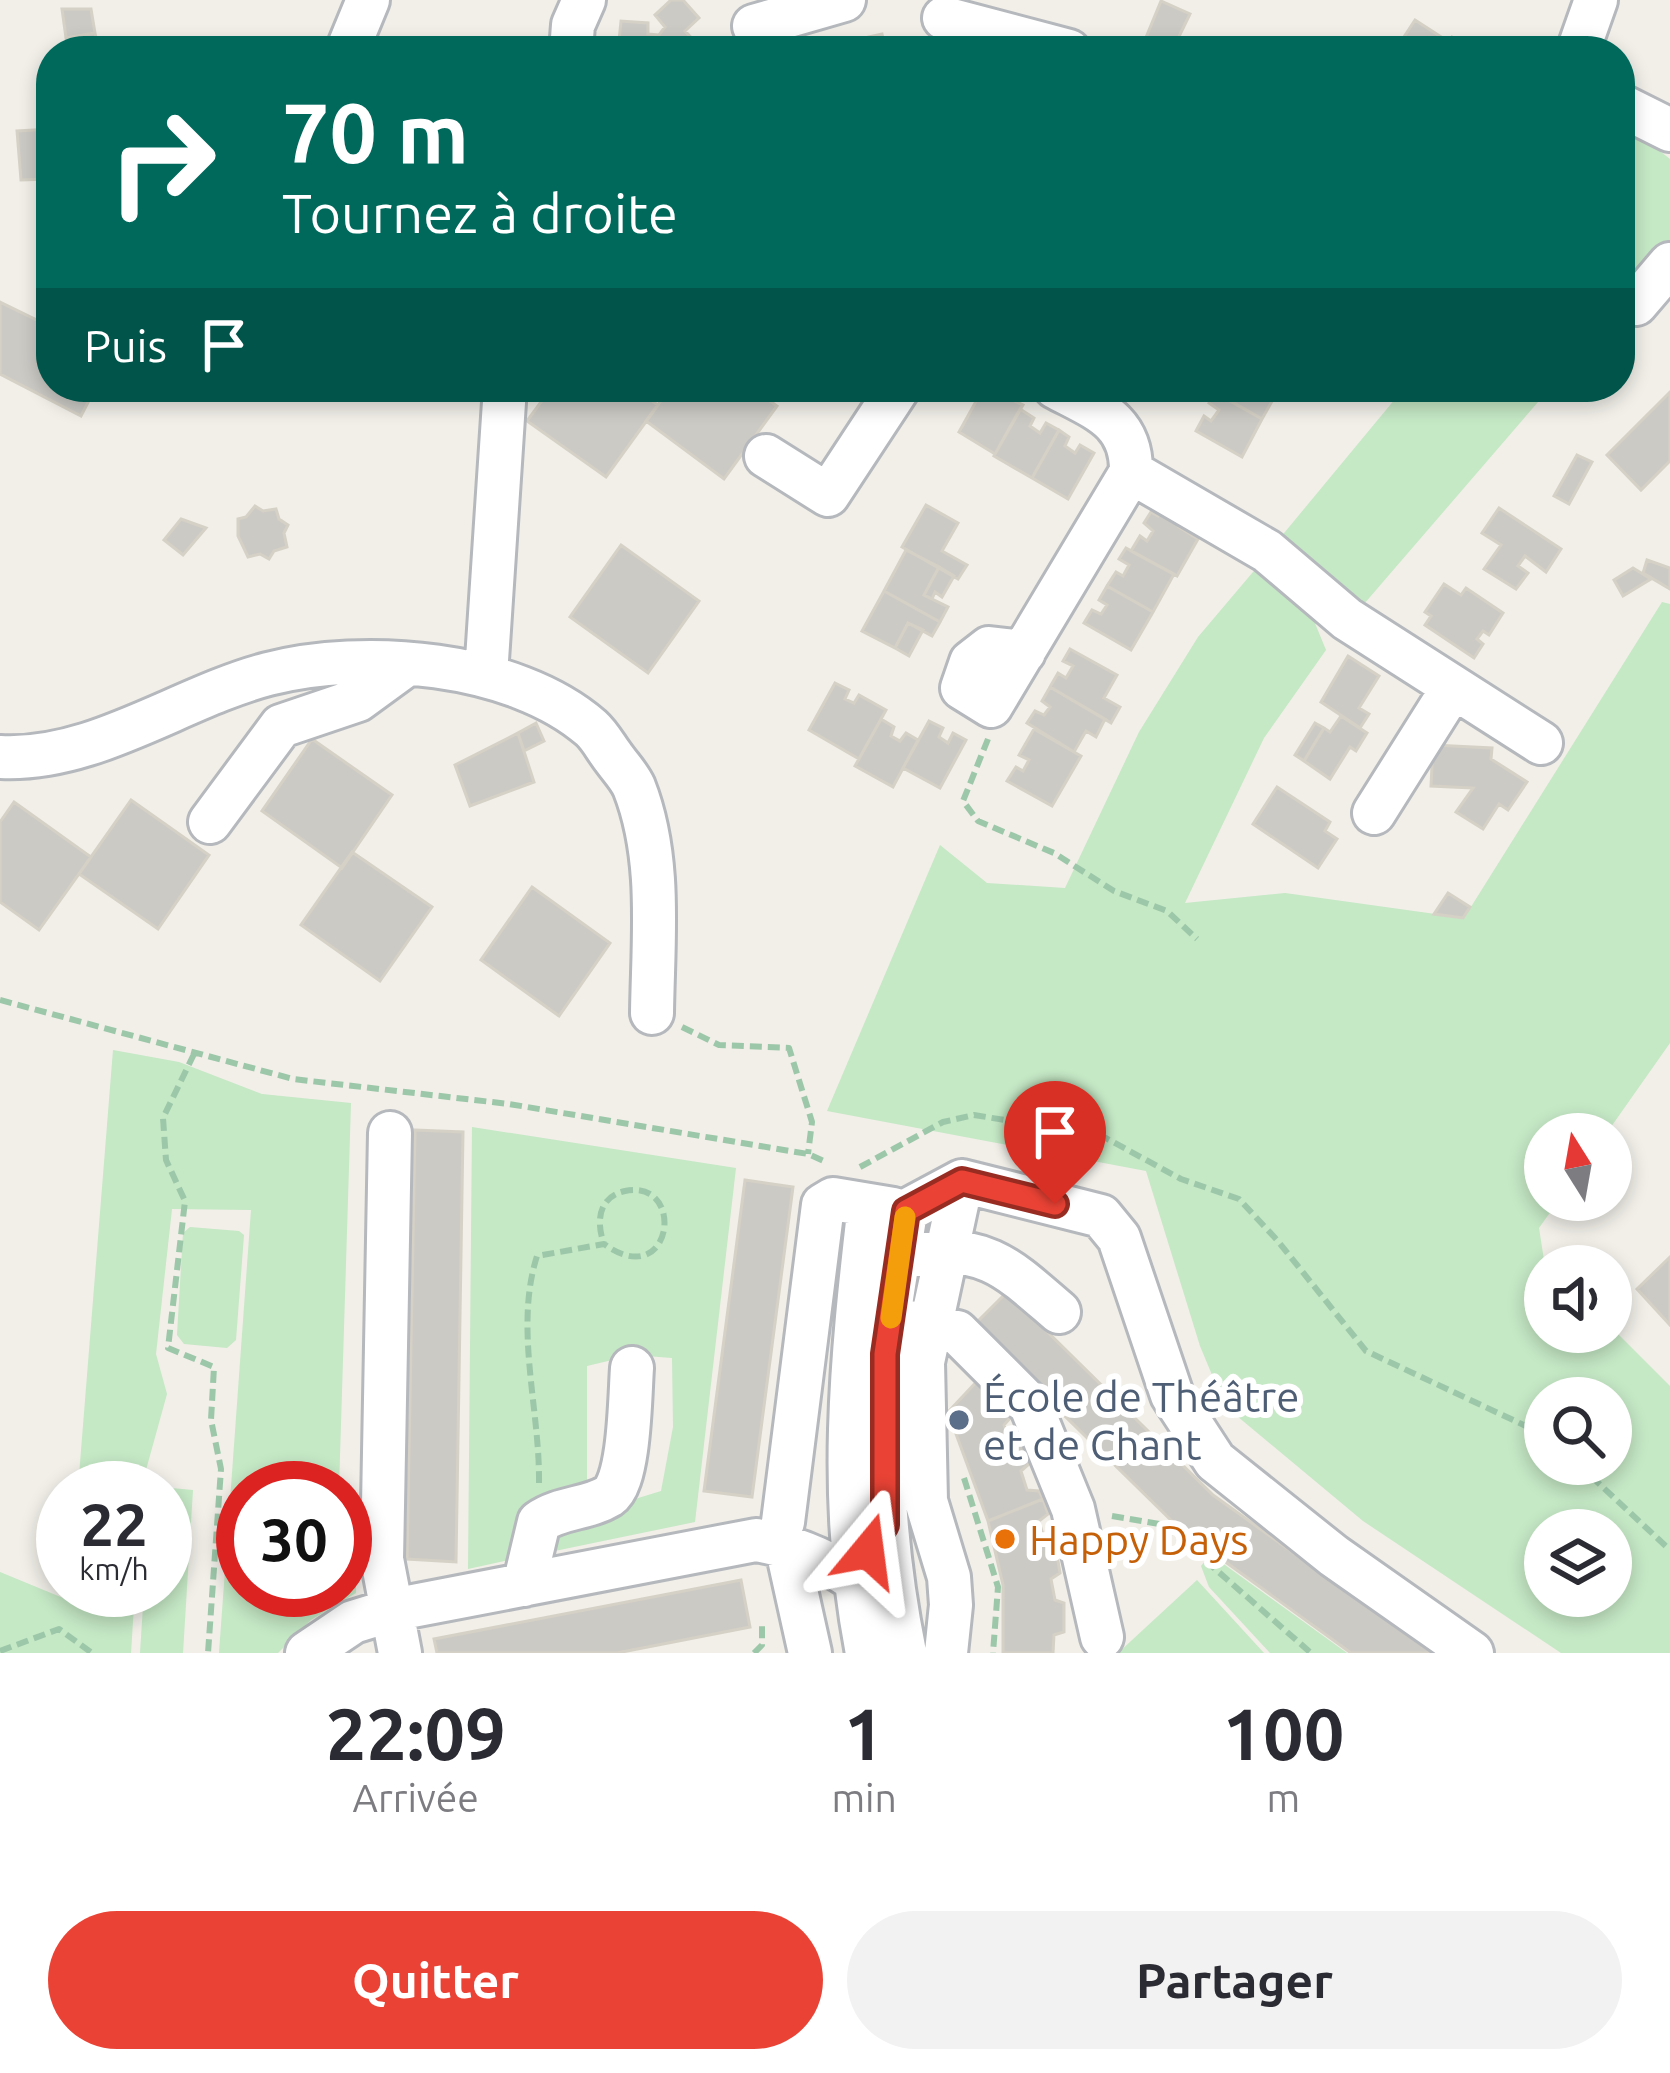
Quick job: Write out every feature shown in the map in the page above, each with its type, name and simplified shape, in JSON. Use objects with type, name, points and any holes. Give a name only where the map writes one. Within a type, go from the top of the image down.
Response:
[{"type":"street","points":[[353,36],[368,0]]},
{"type":"street","points":[[572,36],[584,0]]},
{"type":"street","points":[[751,26],[844,0]]},
{"type":"street","points":[[1583,36],[1596,0]]},
{"type":"street","points":[[943,23],[1002,36]]},
{"type":"street","points":[[1635,112],[1670,130]]},
{"type":"street","points":[[1636,304],[1670,264]]},
{"type":"street","points":[[486,675],[504,402]]},
{"type":"street","points":[[766,456],[828,495],[880,402]]},
{"type":"street","points":[[991,706],[962,688],[971,662],[988,648],[1024,652],[1131,472],[1131,447],[1108,416],[1082,402]]},
{"type":"street","points":[[1131,472],[1267,551],[1347,619],[1541,742]]},
{"type":"street","points":[[0,757],[70,749],[266,675],[348,664],[406,664],[486,675],[535,694],[592,729],[632,783],[648,836],[653,874],[652,1013]]},
{"type":"street","points":[[209,822],[281,726],[358,700],[406,664]]},
{"type":"street","points":[[1374,813],[1451,689]]},
{"type":"street","points":[[390,1133],[382,1559],[400,1653]]},
{"type":"street","points":[[866,1653],[852,1578],[867,1518],[884,1394],[910,1322],[944,1251],[962,1181]]},
{"type":"street","points":[[810,1653],[775,1535],[819,1216],[823,1205],[833,1199],[887,1208],[962,1181],[1101,1216],[1119,1238],[1172,1395],[1215,1461],[1334,1556],[1472,1653]]},
{"type":"street","points":[[887,1208],[923,1362],[926,1501],[949,1577],[946,1653]]},
{"type":"street","points":[[887,1208],[851,1358],[867,1518],[904,1653]]},
{"type":"street","points":[[899,1259],[944,1251],[1001,1262],[1059,1312]]},
{"type":"street","points":[[910,1322],[957,1332],[1031,1406],[1073,1509],[1102,1637]]},
{"type":"street","points":[[524,1585],[539,1522],[551,1513],[609,1496],[622,1481],[632,1368]]},
{"type":"street","points":[[307,1653],[353,1622],[392,1610],[775,1535],[826,1508],[867,1518]]},
{"type":"street","points":[[775,1535],[852,1578]]},
{"type":"path","points":[[991,706],[988,742],[963,801],[978,821],[1054,854],[1114,891],[1167,910],[1197,939]]},
{"type":"path","points":[[0,1000],[293,1079],[509,1103],[808,1154],[838,1168],[860,1167],[943,1122],[974,1114],[1044,1130],[1102,1136],[1181,1179],[1239,1199],[1366,1351],[1524,1426]]},
{"type":"path","points":[[652,1013],[718,1045],[789,1048],[812,1122],[808,1154]]},
{"type":"path","points":[[195,1053],[163,1118],[166,1160],[185,1201],[168,1348],[214,1367],[211,1420],[221,1469],[208,1653]]},
{"type":"path","points":[[539,1522],[529,1281],[537,1256],[604,1244],[620,1255],[639,1257],[656,1248],[665,1230],[664,1211],[652,1196],[634,1189],[615,1193],[602,1207],[598,1226],[604,1244]]},
{"type":"path","points":[[959,1465],[998,1587],[993,1653]]},
{"type":"path","points":[[1601,1485],[1670,1550]]},
{"type":"path","points":[[1073,1509],[1165,1525],[1311,1653]]},
{"type":"path","points":[[754,1653],[763,1645],[758,1608]]},
{"type":"path","points":[[0,1652],[59,1629],[92,1653]]},
{"type":"green space","points":[[1635,132],[1670,159],[1670,249],[1635,289]]},
{"type":"green space","points":[[1393,402],[1538,402],[1364,604],[1280,538]]},
{"type":"green space","points":[[1264,559],[1305,599],[1326,650],[1264,738],[1185,903],[1285,893],[1464,918],[1662,602],[1670,604],[1670,1043],[1621,1113],[1524,1113],[1524,1221],[1544,1221],[1539,1228],[1542,1245],[1524,1245],[1524,1353],[1632,1353],[1632,1348],[1670,1386],[1670,1653],[1561,1653],[1363,1521],[1225,1406],[1200,1346],[1146,1171],[827,1111],[940,845],[987,883],[1065,888],[1139,732],[1198,637]]},
{"type":"green space","points":[[113,1050],[179,1062],[262,1094],[351,1103],[340,1461],[233,1461],[251,1210],[172,1209],[156,1354],[167,1394],[148,1461],[80,1461]]},
{"type":"green space","points":[[472,1127],[736,1168],[695,1522],[545,1553],[557,1523],[661,1491],[673,1427],[672,1358],[633,1355],[587,1366],[587,1491],[518,1558],[468,1569]]},
{"type":"green space","points":[[190,1227],[244,1235],[236,1340],[227,1348],[184,1344],[177,1335],[183,1233]]},
{"type":"green space","points":[[1211,1554],[1347,1653],[1270,1653],[1209,1587],[1201,1566]]},
{"type":"green space","points":[[0,1572],[36,1587],[36,1617],[133,1617],[131,1653],[0,1653]]},
{"type":"green space","points":[[1197,1580],[1264,1653],[1118,1653]]},
{"type":"green space","points":[[142,1617],[185,1617],[183,1653],[140,1653]]},
{"type":"green space","points":[[222,1617],[316,1617],[278,1653],[219,1653]]},
{"type":"building","points":[[671,0],[683,0],[699,18],[685,31],[690,36],[620,36],[621,21],[648,23],[648,34],[659,35],[665,27],[655,15]]},
{"type":"building","points":[[1161,1],[1190,14],[1179,36],[1147,36]]},
{"type":"building","points":[[62,9],[91,9],[95,33],[66,36]]},
{"type":"building","points":[[1415,20],[1440,36],[1405,36]]},
{"type":"building","points":[[36,130],[36,180],[21,180],[17,131]]},
{"type":"building","points":[[0,302],[36,320],[36,393],[0,374]]},
{"type":"building","points":[[1670,392],[1670,461],[1641,490],[1607,455]]},
{"type":"building","points":[[54,402],[88,402],[81,416]]},
{"type":"building","points":[[541,402],[658,405],[606,477],[527,421]]},
{"type":"building","points":[[660,402],[772,402],[777,406],[724,479],[646,421]]},
{"type":"building","points":[[976,402],[1023,405],[995,454],[959,432]]},
{"type":"building","points":[[1232,402],[1262,419],[1242,457],[1196,431],[1204,416],[1211,421],[1219,410],[1209,403]]},
{"type":"building","points":[[1233,402],[1272,402],[1262,419]]},
{"type":"building","points":[[1020,409],[1034,418],[1030,426],[1040,433],[1046,423],[1059,430],[1032,478],[994,456]]},
{"type":"building","points":[[1059,430],[1069,437],[1065,446],[1075,453],[1080,445],[1094,453],[1068,499],[1032,478]]},
{"type":"building","points":[[1577,455],[1592,462],[1569,504],[1554,496]]},
{"type":"building","points":[[926,505],[958,523],[942,551],[967,565],[958,579],[902,547]]},
{"type":"building","points":[[255,506],[263,511],[276,509],[288,525],[284,533],[287,547],[274,551],[269,559],[260,554],[248,557],[238,536],[238,519]]},
{"type":"building","points":[[1499,508],[1561,549],[1546,572],[1525,556],[1518,566],[1528,573],[1516,589],[1484,569],[1501,545],[1482,533]]},
{"type":"building","points":[[1161,510],[1198,539],[1177,576],[1131,551],[1140,536],[1147,541],[1153,531],[1144,523],[1151,512],[1158,516]]},
{"type":"building","points":[[181,519],[206,528],[183,555],[164,540]]},
{"type":"building","points":[[621,545],[699,601],[648,673],[570,617]]},
{"type":"building","points":[[1126,548],[1174,574],[1153,612],[1107,586],[1116,572],[1123,576],[1129,565],[1119,559]]},
{"type":"building","points":[[906,550],[939,567],[924,595],[948,607],[940,622],[884,591]]},
{"type":"building","points":[[1647,560],[1670,568],[1670,589],[1643,573]]},
{"type":"building","points":[[939,567],[954,576],[942,597],[935,592],[932,599],[924,595]]},
{"type":"building","points":[[1633,568],[1651,579],[1623,596],[1614,580]]},
{"type":"building","points":[[1444,584],[1461,595],[1466,588],[1503,613],[1489,635],[1483,631],[1477,639],[1483,644],[1474,658],[1425,625],[1431,616],[1425,612]]},
{"type":"building","points":[[1107,586],[1153,612],[1131,650],[1084,623],[1092,610],[1101,614],[1107,605],[1099,600]]},
{"type":"building","points":[[884,591],[940,622],[932,636],[908,623],[895,648],[862,631]]},
{"type":"building","points":[[908,623],[923,630],[909,656],[895,648]]},
{"type":"building","points":[[1070,649],[1117,675],[1104,698],[1120,707],[1111,723],[1050,687],[1058,673],[1066,678],[1073,666],[1063,661]]},
{"type":"building","points":[[1348,656],[1379,676],[1359,708],[1369,714],[1360,728],[1321,702]]},
{"type":"building","points":[[835,683],[849,690],[845,699],[854,703],[859,695],[886,710],[859,759],[809,730]]},
{"type":"building","points":[[1050,687],[1105,719],[1096,737],[1086,731],[1074,752],[1027,723],[1035,711],[1044,715],[1050,707],[1042,701]]},
{"type":"building","points":[[1341,716],[1367,733],[1356,751],[1350,747],[1330,779],[1304,761],[1324,728],[1330,732]]},
{"type":"building","points":[[881,719],[894,727],[891,736],[900,741],[906,733],[918,740],[893,787],[855,766]]},
{"type":"building","points":[[929,721],[943,728],[939,737],[948,743],[953,733],[966,740],[940,788],[903,768]]},
{"type":"building","points":[[536,723],[544,741],[524,751],[518,733]]},
{"type":"building","points":[[1315,723],[1324,728],[1304,761],[1295,755]]},
{"type":"building","points":[[1034,729],[1081,756],[1052,806],[1007,781],[1016,767],[1023,771],[1029,760],[1019,755]]},
{"type":"building","points":[[518,733],[534,782],[470,806],[455,765]]},
{"type":"building","points":[[312,739],[392,795],[342,868],[262,811]]},
{"type":"building","points":[[1433,745],[1492,748],[1491,759],[1527,782],[1508,810],[1499,804],[1483,829],[1456,812],[1473,788],[1431,786]]},
{"type":"building","points":[[1277,787],[1330,822],[1325,831],[1337,839],[1318,868],[1253,824]]},
{"type":"building","points":[[131,800],[209,855],[158,929],[79,874]]},
{"type":"building","points":[[14,802],[91,857],[39,930],[0,902],[0,822]]},
{"type":"building","points":[[352,852],[432,907],[380,981],[301,925]]},
{"type":"building","points":[[532,887],[610,943],[559,1016],[481,960]]},
{"type":"building","points":[[1448,893],[1470,907],[1463,918],[1434,914]]},
{"type":"building","points":[[415,1130],[463,1132],[456,1562],[407,1559]]},
{"type":"building","points":[[745,1180],[793,1187],[752,1497],[704,1491]]},
{"type":"building","points":[[1670,1257],[1670,1325],[1637,1289]]},
{"type":"building","points":[[1007,1292],[1213,1495],[1433,1653],[1351,1653],[1180,1529],[973,1326]]},
{"type":"building","points":[[981,1377],[1009,1409],[1011,1417],[1004,1425],[1011,1445],[1023,1445],[1029,1464],[1021,1471],[1027,1490],[1039,1491],[1043,1499],[988,1521],[948,1412]]},
{"type":"building","points":[[1043,1499],[1048,1514],[1039,1521],[1045,1542],[1055,1543],[1060,1573],[1051,1579],[1055,1600],[1064,1603],[1064,1632],[1054,1635],[1053,1653],[1003,1653],[1003,1585],[988,1521]]},
{"type":"building","points":[[741,1580],[750,1627],[617,1653],[437,1653],[434,1639]]},
{"type":"slow traffic","points":[[891,1318],[905,1217]]},
{"type":"place","name":"École de Théâtre et de Chant","points":[[959,1420]]},
{"type":"place","name":"Happy Days","points":[[1005,1539]]},
{"type":"route","points":[[868,1551],[885,1525],[885,1354],[906,1211],[962,1181],[1055,1204]]}]
